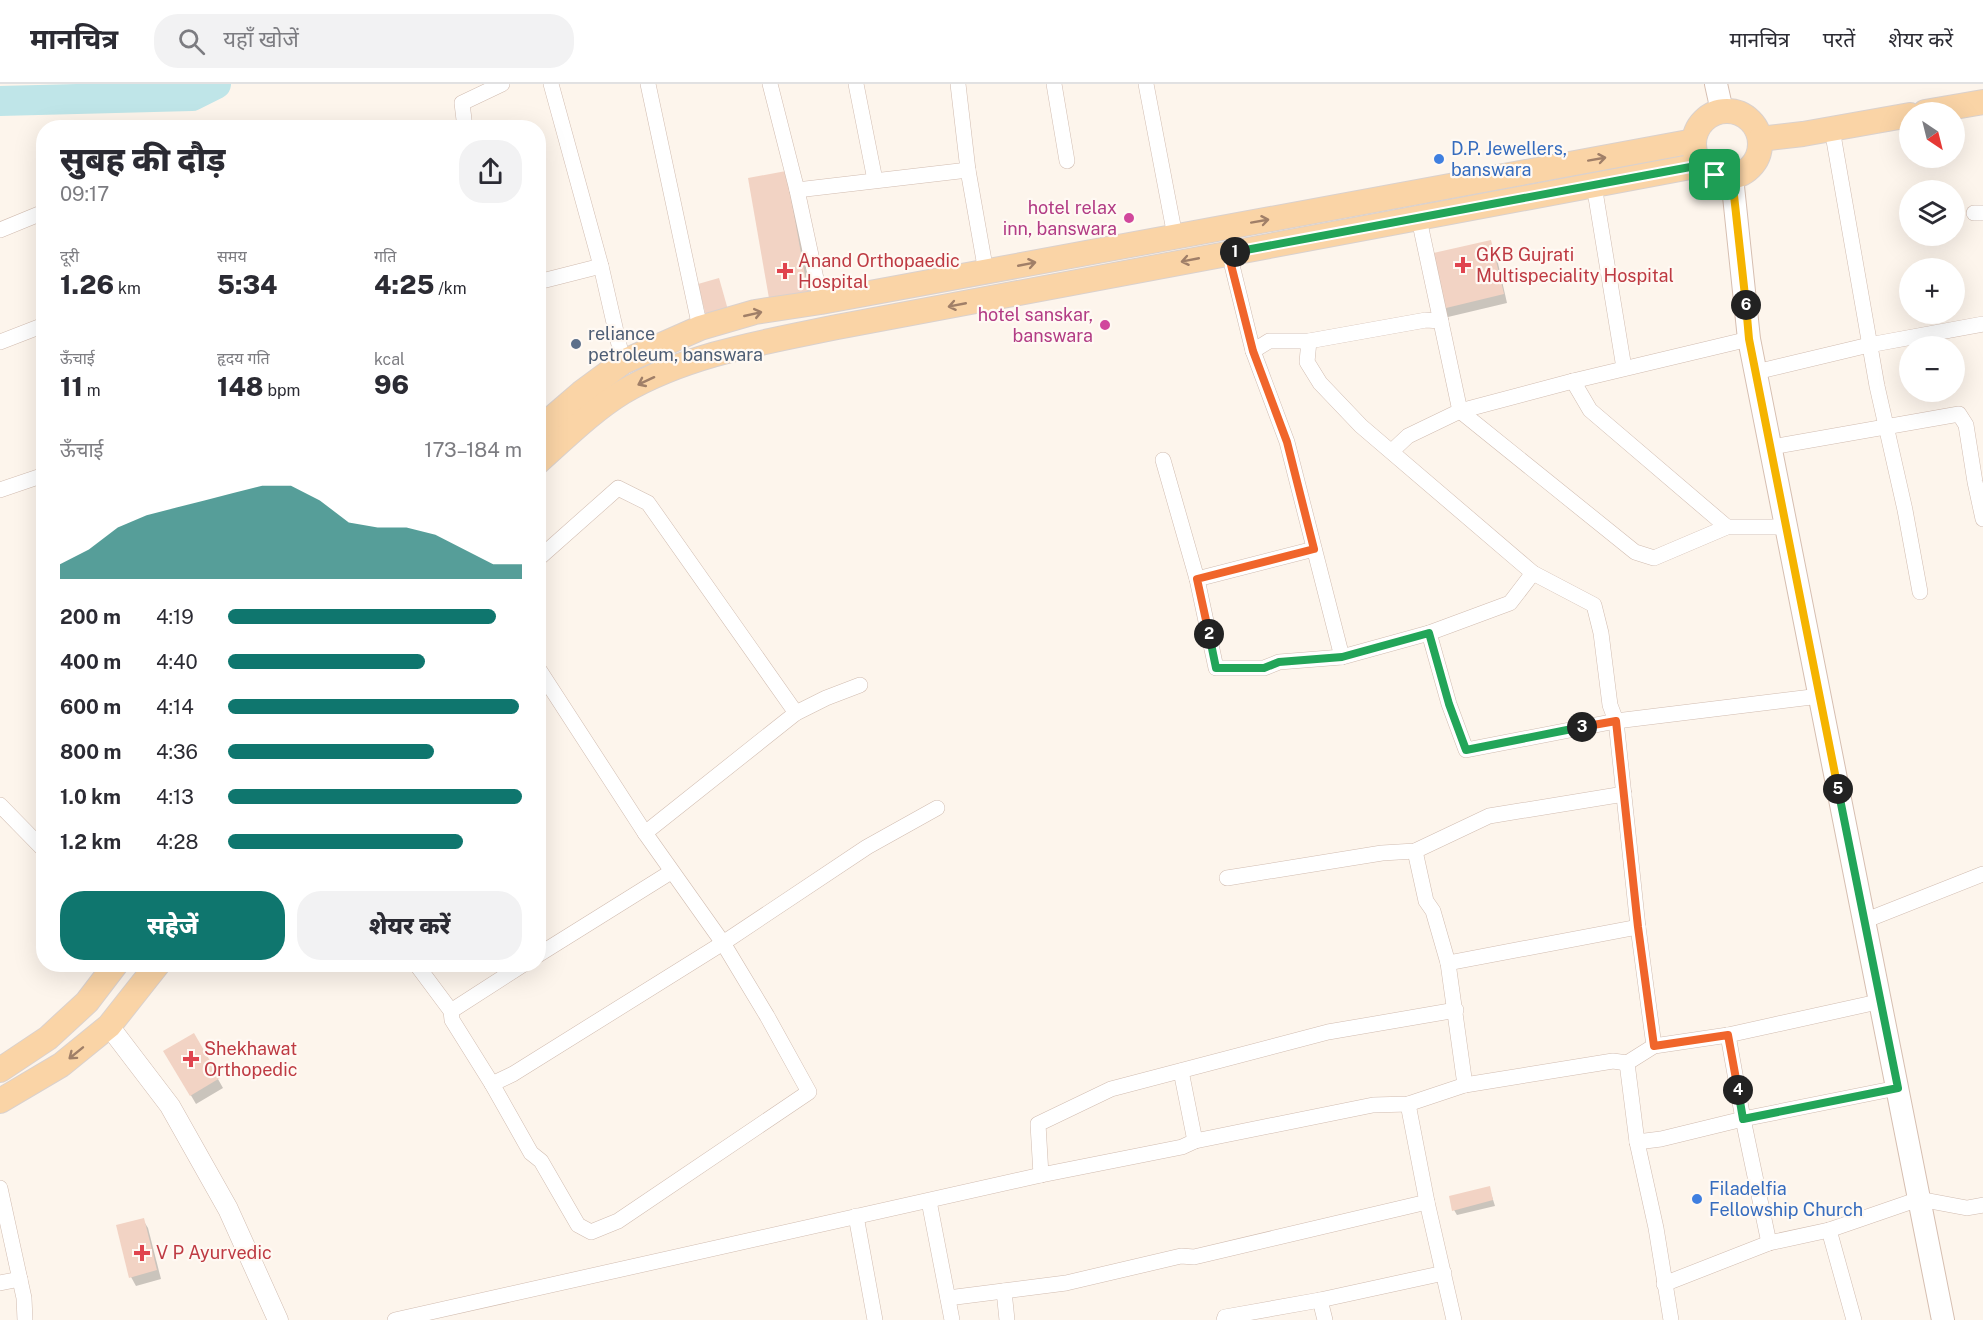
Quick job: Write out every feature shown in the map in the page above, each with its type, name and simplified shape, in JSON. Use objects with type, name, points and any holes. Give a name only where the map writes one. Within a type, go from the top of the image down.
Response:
[{"type":"main road","points":[[1716,84],[1722,111]]},
{"type":"main road","points":[[1965,105],[1983,102]]},
{"type":"main road","points":[[1722,111],[1731,111],[1747,117],[1758,130],[1760,139],[1760,147],[1754,163],[1741,174],[1732,177],[1715,175],[1701,165],[1697,158],[1694,141],[1700,125],[1722,111]]},
{"type":"main road","points":[[1760,139],[1899,117]]},
{"type":"main road","points":[[546,423],[581,393],[623,362],[700,328],[755,312],[986,272],[1694,141]]},
{"type":"main road","points":[[546,455],[578,426],[623,392],[663,373],[721,352],[1228,253],[1701,165]]},
{"type":"main road","points":[[1732,177],[1749,339],[1943,1320]]},
{"type":"main road","points":[[0,1070],[48,1038],[87,1002],[110,972]]},
{"type":"main road","points":[[0,1101],[61,1065],[109,1026],[152,972]]},
{"type":"street","points":[[464,120],[462,103],[502,84]]},
{"type":"street","points":[[551,84],[601,266],[623,362]]},
{"type":"street","points":[[648,84],[700,328]]},
{"type":"street","points":[[770,84],[797,190],[821,302]]},
{"type":"street","points":[[856,84],[875,180]]},
{"type":"street","points":[[958,84],[968,170],[986,272]]},
{"type":"street","points":[[1054,84],[1067,161]]},
{"type":"street","points":[[1146,84],[1175,236]]},
{"type":"street","points":[[1832,129],[1869,345],[1905,510],[1920,592]]},
{"type":"street","points":[[797,190],[968,170]]},
{"type":"street","points":[[1594,184],[1624,368]]},
{"type":"street","points":[[0,230],[36,215]]},
{"type":"street","points":[[1419,219],[1460,411],[1635,552],[1654,558],[1726,527],[1786,528]]},
{"type":"street","points":[[1228,253],[1253,351],[1287,442],[1342,657]]},
{"type":"street","points":[[546,280],[601,266]]},
{"type":"street","points":[[1253,351],[1269,341],[1309,341],[1426,320],[1441,321]]},
{"type":"street","points":[[1756,372],[1869,345],[1983,324]]},
{"type":"street","points":[[0,342],[36,328]]},
{"type":"street","points":[[1392,451],[1408,436],[1460,411],[1624,368],[1749,339]]},
{"type":"street","points":[[1309,341],[1307,362],[1320,383],[1361,426],[1533,573],[1594,605],[1601,633],[1610,705],[1616,721],[1638,927],[1654,1046]]},
{"type":"street","points":[[1573,381],[1590,410],[1726,527]]},
{"type":"street","points":[[1770,447],[1959,414],[1966,424],[1979,481],[1983,519]]},
{"type":"street","points":[[1163,460],[1197,579],[1216,668],[1264,668],[1279,662],[1342,657],[1429,633],[1510,603],[1533,573]]},
{"type":"street","points":[[0,490],[36,478]]},
{"type":"street","points":[[546,552],[618,488],[648,503],[796,713]]},
{"type":"street","points":[[1197,579],[1314,549]]},
{"type":"street","points":[[1429,633],[1449,704],[1466,750],[1616,721],[1820,696]]},
{"type":"street","points":[[422,972],[451,1011],[452,1020],[531,1153],[541,1161],[578,1225],[591,1232],[618,1221],[809,1092],[723,943],[671,872],[546,681]]},
{"type":"street","points":[[645,833],[796,713],[860,685]]},
{"type":"street","points":[[1227,878],[1382,853],[1415,851],[1489,816],[1624,794]]},
{"type":"street","points":[[0,805],[36,842]]},
{"type":"street","points":[[492,1084],[513,1074],[723,943],[867,847],[937,808]]},
{"type":"street","points":[[1415,851],[1426,901],[1433,911],[1448,963],[1465,1085]]},
{"type":"street","points":[[546,950],[671,872]]},
{"type":"street","points":[[1864,921],[1983,874]]},
{"type":"street","points":[[1448,963],[1638,927]]},
{"type":"street","points":[[451,1011],[512,972]]},
{"type":"street","points":[[395,1320],[1041,1175],[1182,1148],[1195,1141],[1373,1105],[1408,1104],[1465,1085],[1613,1061],[1627,1064],[1654,1046],[1728,1035],[1881,1001]]},
{"type":"street","points":[[1041,1175],[1038,1124],[1111,1089],[1328,1032],[1456,1010]]},
{"type":"street","points":[[109,1026],[170,1106],[228,1209],[278,1320]]},
{"type":"street","points":[[1728,1035],[1769,1243]]},
{"type":"street","points":[[1627,1064],[1637,1142],[1656,1228],[1671,1320]]},
{"type":"street","points":[[1181,1071],[1195,1141]]},
{"type":"street","points":[[1637,1142],[1661,1139],[1743,1119],[1898,1088]]},
{"type":"street","points":[[1408,1104],[1427,1202],[1454,1320]]},
{"type":"street","points":[[0,1188],[5,1232],[20,1278],[25,1320]]},
{"type":"street","points":[[1664,1284],[1769,1243],[1829,1230],[1919,1199],[1967,1208],[1983,1205]]},
{"type":"street","points":[[930,1201],[952,1320]]},
{"type":"street","points":[[948,1298],[1066,1283],[1180,1256],[1194,1257],[1427,1202]]},
{"type":"street","points":[[856,1216],[875,1320]]},
{"type":"street","points":[[1829,1230],[1854,1320]]},
{"type":"street","points":[[1224,1320],[1225,1317],[1263,1315],[1444,1273]]},
{"type":"street","points":[[0,1283],[20,1278]]},
{"type":"street","points":[[1004,1292],[1007,1320]]},
{"type":"street","points":[[1320,1300],[1325,1320]]},
{"type":"building","points":[[786,171],[809,297],[770,304],[748,178]]},
{"type":"building","points":[[1491,240],[1504,294],[1442,309],[1429,254]]},
{"type":"building","points":[[719,278],[730,317],[708,324],[698,284]]},
{"type":"building","points":[[194,1033],[220,1078],[190,1096],[163,1051]]},
{"type":"building","points":[[1490,1186],[1493,1200],[1452,1211],[1449,1196]]},
{"type":"building","points":[[144,1218],[157,1270],[129,1278],[116,1225]]},
{"type":"waterway","points":[[0,101],[192,96],[216,84]]},
{"type":"place","name":"D.P. Jewellers, banswara","points":[[1439,159]]},
{"type":"place","name":"hotel relax inn, banswara","points":[[1129,218]]},
{"type":"place","name":"GKB Gujrati Multispeciality Hospital","points":[[1463,265]]},
{"type":"place","name":"Anand Orthopaedic Hospital","points":[[785,271]]},
{"type":"place","name":"hotel sanskar, banswara","points":[[1105,325]]},
{"type":"place","name":"reliance petroleum, banswara","points":[[576,344]]},
{"type":"place","name":"Shekhawat Orthopedic","points":[[191,1059]]},
{"type":"place","name":"Filadelfia Fellowship Church","points":[[1697,1199]]},
{"type":"place","name":"V P Ayurvedic","points":[[142,1253]]},
{"type":"route","points":[[1701,165],[1715,175],[1732,177],[1749,339],[1898,1088],[1743,1119],[1728,1035],[1654,1046],[1638,927],[1616,721],[1466,750],[1449,704],[1429,633],[1342,657],[1279,662],[1264,668],[1216,668],[1197,579],[1314,549],[1287,442],[1253,351],[1228,253],[1701,165]]}]
